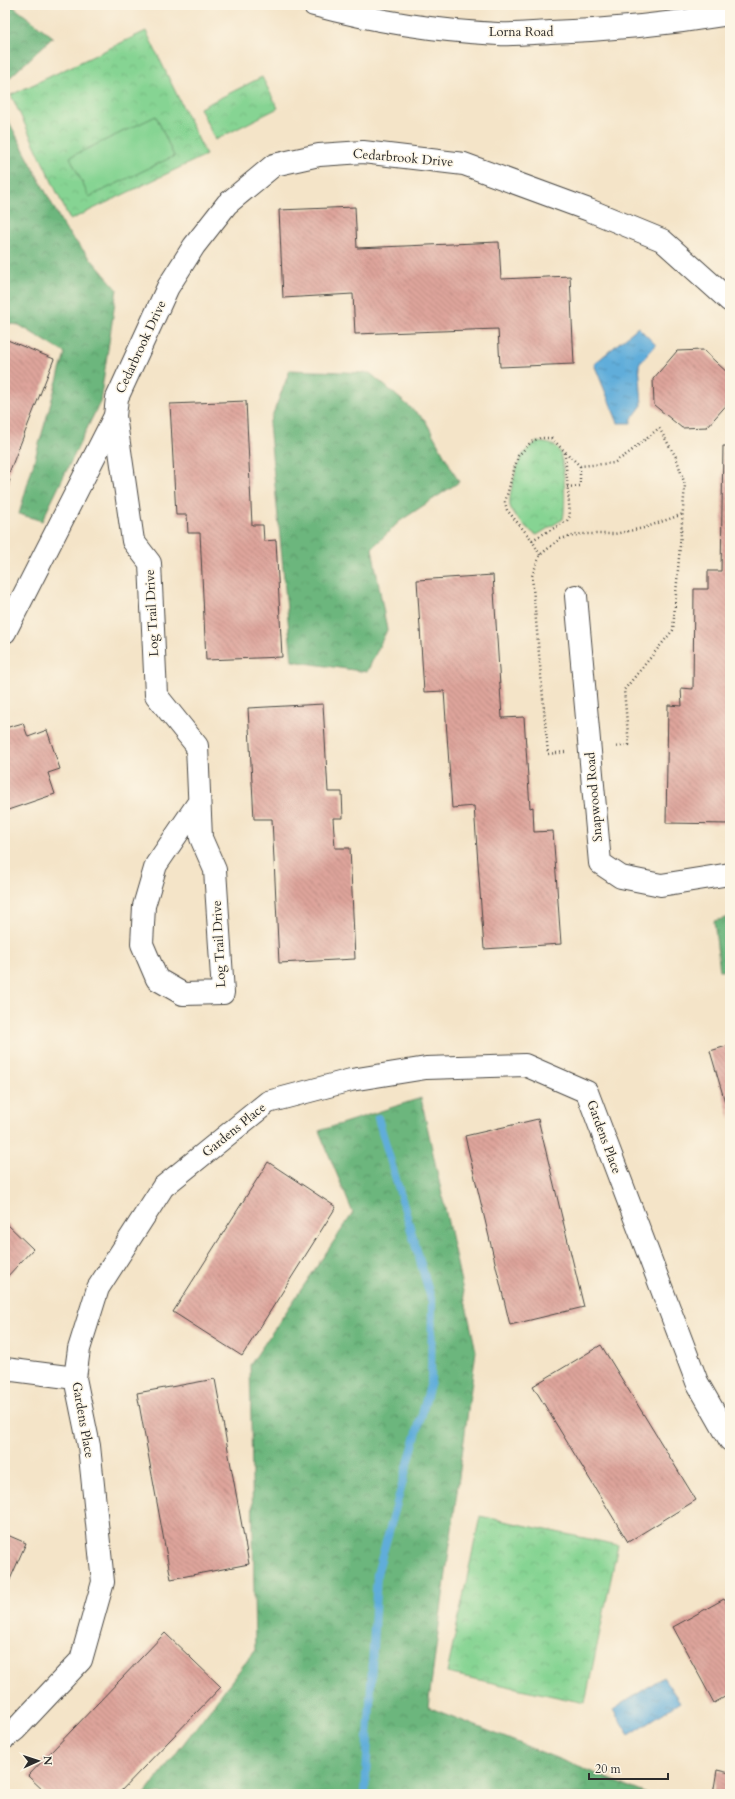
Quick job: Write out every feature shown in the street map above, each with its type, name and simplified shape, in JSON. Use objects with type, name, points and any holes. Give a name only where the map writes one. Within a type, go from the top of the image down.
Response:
[{"type":"street","name":"Lorna Road","points":[[314,5],[356,16],[418,26],[499,34],[594,31],[678,22],[730,14]]},
{"type":"street","name":"Cedarbrook Drive","points":[[5,632],[115,416],[117,398],[168,287],[194,246],[227,204],[274,166],[319,155],[363,152],[464,164],[589,210],[662,240],[730,301]]},
{"type":"street","name":"Log Trail Drive","points":[[115,416],[133,541],[150,563],[156,695],[197,746],[201,838],[215,870],[223,993],[183,994],[157,979],[142,944],[144,906],[156,864],[199,802]]},
{"type":"street","name":"Snapwood Road","points":[[576,596],[600,863],[621,878],[661,885],[730,874]]},
{"type":"street","name":"Gardens Place","points":[[5,1738],[16,1730],[81,1660],[103,1582],[89,1446],[74,1378],[79,1349],[98,1288],[163,1187],[268,1102],[351,1080],[426,1068],[525,1065],[587,1092],[697,1382],[730,1440]]},
{"type":"street","points":[[5,1369],[74,1378]]},
{"type":"path","points":[[580,466],[614,463],[659,428],[676,457],[685,485],[673,630],[624,690],[629,746],[590,749]]},
{"type":"path","points":[[540,555],[532,540],[507,510],[505,502],[518,456],[531,442],[540,438],[551,438],[580,466],[580,486],[567,487]]},
{"type":"path","points":[[532,540],[567,521],[570,516],[565,452]]},
{"type":"green space","points":[[5,5],[11,5],[53,37],[5,82]]},
{"type":"green space","points":[[146,31],[206,155],[70,220],[11,95]]},
{"type":"green space","points":[[262,77],[278,108],[215,140],[200,108]]},
{"type":"green space","points":[[5,114],[65,229],[117,289],[100,402],[42,521],[19,514],[65,353],[19,325],[5,323]]},
{"type":"green space","points":[[156,116],[174,156],[89,197],[70,157]]},
{"type":"green space","points":[[290,370],[370,373],[425,420],[459,482],[400,521],[372,548],[387,630],[367,672],[292,661],[269,424]]},
{"type":"green space","points":[[537,442],[551,444],[558,449],[562,462],[565,494],[563,519],[537,535],[525,527],[517,518],[510,506],[510,497],[516,469],[521,457]]},
{"type":"green space","points":[[730,917],[730,970],[720,971],[714,921]]},
{"type":"green space","points":[[421,1098],[476,1351],[428,1707],[647,1794],[145,1794],[255,1650],[250,1365],[353,1213],[319,1131]]},
{"type":"green space","points":[[480,1516],[618,1545],[585,1703],[447,1673]]},
{"type":"water","points":[[638,327],[656,345],[639,364],[642,405],[631,420],[631,423],[618,423],[594,364]]},
{"type":"water","points":[[663,1677],[680,1702],[629,1735],[613,1710]]},
{"type":"building","points":[[355,207],[357,248],[499,242],[501,279],[570,276],[574,364],[500,367],[498,329],[355,334],[353,294],[283,298],[279,210]]},
{"type":"building","points":[[5,339],[54,359],[7,478],[10,480],[5,492]]},
{"type":"building","points":[[703,350],[730,375],[730,401],[707,427],[682,428],[654,405],[653,379],[677,351]]},
{"type":"building","points":[[246,401],[252,525],[263,525],[264,541],[276,540],[282,657],[206,660],[200,533],[188,533],[187,515],[176,515],[170,404]]},
{"type":"building","points":[[723,446],[730,446],[730,824],[666,823],[668,705],[682,706],[681,688],[693,689],[694,589],[708,589],[708,571],[721,571]]},
{"type":"building","points":[[493,575],[502,718],[524,717],[530,808],[533,807],[534,832],[553,831],[561,944],[484,949],[474,806],[452,808],[444,691],[424,692],[417,580]]},
{"type":"building","points":[[323,704],[328,792],[342,792],[343,818],[333,818],[335,848],[350,848],[355,959],[279,963],[272,819],[254,819],[248,708]]},
{"type":"building","points":[[23,723],[28,737],[47,730],[60,769],[48,773],[55,794],[5,811],[5,728]]},
{"type":"building","points":[[730,1045],[730,1119],[710,1051]]},
{"type":"building","points":[[538,1119],[584,1307],[510,1325],[465,1136]]},
{"type":"building","points":[[268,1162],[336,1207],[242,1356],[173,1312]]},
{"type":"building","points":[[5,1222],[33,1249],[5,1279]]},
{"type":"building","points":[[601,1345],[696,1500],[628,1542],[533,1386]]},
{"type":"building","points":[[215,1379],[249,1564],[171,1579],[137,1393]]},
{"type":"building","points":[[5,1534],[26,1543],[5,1591]]},
{"type":"building","points":[[724,1599],[730,1609],[730,1694],[714,1703],[673,1627]]},
{"type":"building","points":[[165,1633],[221,1687],[118,1794],[47,1794],[28,1776]]},
{"type":"building","points":[[717,1770],[730,1773],[730,1794],[713,1794]]},
{"type":"waterway","points":[[365,1794],[377,1574],[431,1382],[432,1302],[378,1118]]}]
